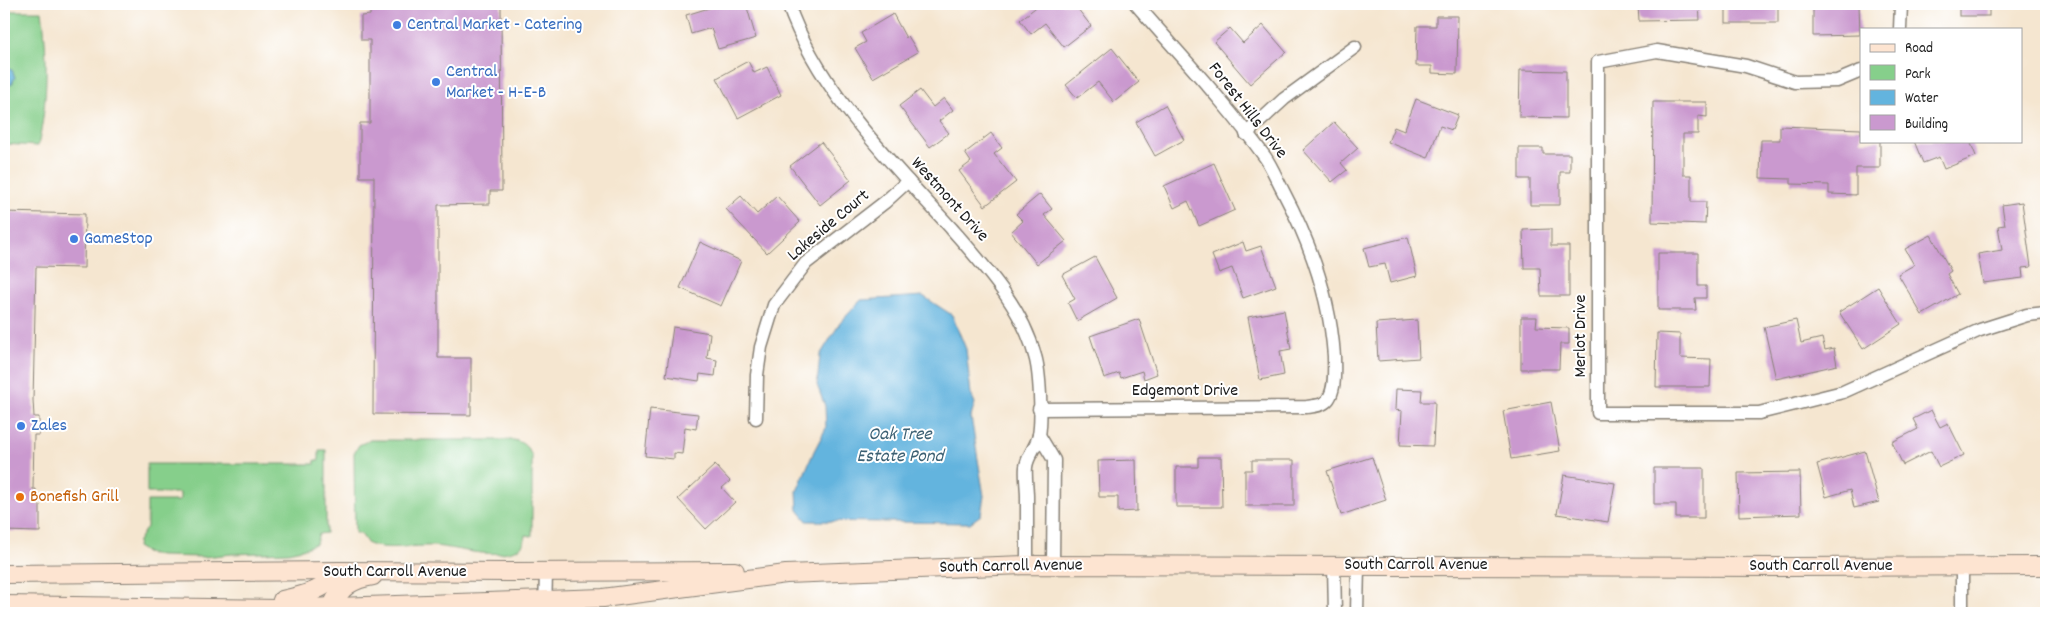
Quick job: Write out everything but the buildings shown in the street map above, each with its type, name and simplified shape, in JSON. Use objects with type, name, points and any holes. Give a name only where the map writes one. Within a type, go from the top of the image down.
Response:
[{"type":"main road","name":"South Carroll Avenue","points":[[4,606],[246,608],[545,606],[786,574],[1027,565],[2046,566]]},
{"type":"main road","name":"South Carroll Avenue","points":[[4,574],[340,571],[733,571],[786,574]]},
{"type":"main road","points":[[246,608],[303,596],[317,591],[340,571]]},
{"type":"main road","points":[[332,606],[347,584],[361,578],[426,572]]},
{"type":"street","name":"Westmont Drive","points":[[788,4],[795,25],[812,58],[836,96],[908,181],[988,270],[1026,330],[1036,357],[1039,387],[1039,435],[1026,465],[1027,565]]},
{"type":"street","name":"Forest Hills Drive","points":[[1136,4],[1210,89],[1266,159],[1301,225],[1323,289],[1332,335],[1335,371],[1329,399]]},
{"type":"street","points":[[1900,28],[1901,4]]},
{"type":"street","points":[[1246,134],[1284,99],[1355,47]]},
{"type":"street","name":"Merlot Drive","points":[[1860,72],[1837,81],[1796,82],[1746,66],[1657,51],[1598,62],[1598,413],[1759,413],[1843,392],[1980,330],[2027,315],[2046,314]]},
{"type":"street","name":"Lakeside Court","points":[[756,418],[757,375],[761,347],[774,305],[806,263],[908,181]]},
{"type":"street","name":"Edgemont Drive","points":[[1039,409],[1307,407],[1323,404],[1329,399]]},
{"type":"street","points":[[1039,435],[1054,460],[1054,565]]},
{"type":"street","points":[[1334,565],[1335,613]]},
{"type":"street","points":[[1357,613],[1358,565]]},
{"type":"street","points":[[1962,566],[1962,613]]},
{"type":"street","points":[[545,606],[546,572]]},
{"type":"green space","points":[[4,11],[42,11],[46,78],[44,112],[38,146],[4,144]]},
{"type":"green space","points":[[370,440],[514,440],[520,442],[527,448],[532,457],[532,536],[525,535],[523,544],[518,549],[495,553],[434,546],[383,547],[368,544],[361,534],[355,533],[354,453],[359,445]]},
{"type":"green space","points":[[319,450],[326,450],[326,533],[319,534],[316,543],[306,548],[288,552],[204,557],[160,556],[149,554],[137,547],[138,541],[147,527],[147,501],[180,501],[180,493],[147,493],[147,464],[315,464],[315,460],[319,460]]},
{"type":"water","points":[[4,67],[12,70],[15,77],[12,84],[5,87]]},
{"type":"water","name":"Oak Tree Estate Pond","points":[[923,296],[952,315],[966,349],[971,394],[975,403],[971,417],[984,496],[981,515],[970,523],[807,521],[798,510],[797,491],[826,428],[825,406],[817,385],[820,355],[840,323],[861,300]]},
{"type":"place","name":"Central Market - Catering","points":[[397,25]]},
{"type":"place","name":"Central Market - H-E-B","points":[[436,82]]},
{"type":"place","name":"GameStop","points":[[74,239]]},
{"type":"place","name":"Zales","points":[[21,426]]},
{"type":"place","name":"Bonefish Grill","points":[[20,497]]}]
